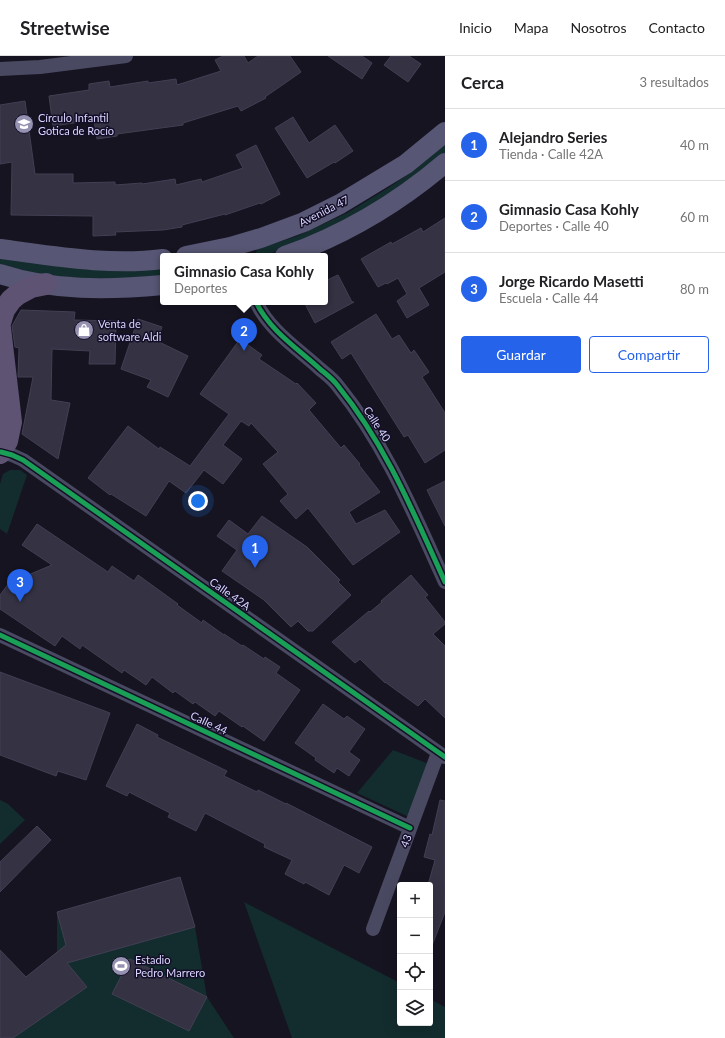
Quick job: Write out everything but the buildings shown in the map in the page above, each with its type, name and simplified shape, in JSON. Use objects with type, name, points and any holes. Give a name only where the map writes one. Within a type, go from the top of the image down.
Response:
[{"type":"main road","name":"Avenida 47","points":[[214,253],[232,251],[261,238],[304,222],[340,204],[406,164],[445,132]]},
{"type":"main road","points":[[293,253],[331,238],[363,221],[416,186],[445,163]]},
{"type":"main road","points":[[0,249],[79,259],[120,261],[160,259]]},
{"type":"main road","points":[[0,274],[12,278],[62,286],[108,288],[160,285]]},
{"type":"main road","points":[[0,323],[4,310],[11,300],[18,294],[31,287],[46,284]]},
{"type":"main road","points":[[0,328],[11,422],[7,441],[0,452]]},
{"type":"street","points":[[0,69],[40,67],[126,56]]},
{"type":"street","name":"Calle 40","points":[[258,305],[270,324],[284,339],[337,384],[364,420],[395,474],[445,582]]},
{"type":"street","name":"Calle 42A","points":[[0,452],[24,460],[442,755]]},
{"type":"street","name":"Calle 44","points":[[0,636],[410,828]]},
{"type":"street","name":"43","points":[[374,929],[410,828],[442,755]]},
{"type":"green space","points":[[445,144],[445,154],[397,192],[329,231],[272,253],[256,253],[257,249],[297,236],[347,213],[416,169]]},
{"type":"green space","points":[[0,258],[160,268],[160,277],[122,279],[81,278],[40,274],[0,264]]},
{"type":"green space","points":[[10,470],[20,470],[27,475],[7,534],[0,529],[0,484],[3,474]]},
{"type":"green space","points":[[393,750],[429,764],[409,817],[357,793]]},
{"type":"green space","points":[[0,800],[8,804],[25,820],[0,844]]},
{"type":"green space","name":"Estadio Pedro Marrero","points":[[180,877],[195,927],[207,997],[234,1038],[0,1038],[0,955],[3,953],[26,977],[57,953],[57,912]]},
{"type":"green space","points":[[244,902],[397,981],[397,1026],[433,1026],[433,1001],[445,1007],[445,1038],[292,1038]]},
{"type":"cycle path","points":[[258,305],[276,330],[336,383],[371,432],[398,481],[445,582]]},
{"type":"cycle path","points":[[1,452],[23,460],[445,757]]},
{"type":"cycle path","points":[[0,635],[410,828]]},
{"type":"place","name":"Círculo Infantil Gotica de Rocío","points":[[24,124]]},
{"type":"place","name":"Venta de software Aldi","points":[[84,330]]},
{"type":"place","name":"Gimnasio Casa Kohly","points":[[244,351]]},
{"type":"place","name":"Alejandro Series","points":[[255,568]]},
{"type":"place","name":"Jorge Ricardo Masetti","points":[[20,602]]},
{"type":"place","name":"Estadio Pedro Marrero","points":[[121,966]]}]
